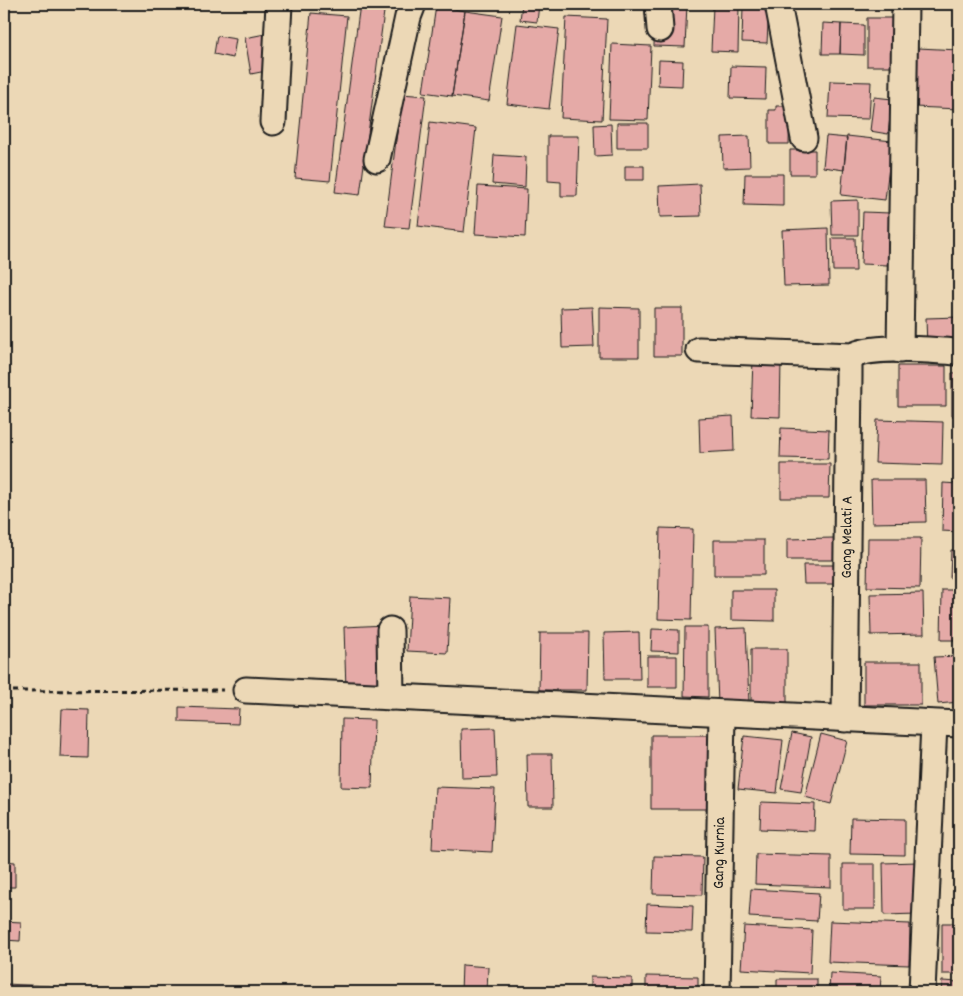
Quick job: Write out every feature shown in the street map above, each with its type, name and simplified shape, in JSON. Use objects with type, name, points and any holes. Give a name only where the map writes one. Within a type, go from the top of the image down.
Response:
[{"type":"street","points":[[273,122],[279,4]]},
{"type":"street","points":[[376,158],[408,17],[414,4]]},
{"type":"street","points":[[658,4],[660,29]]},
{"type":"street","points":[[778,4],[804,138]]},
{"type":"street","points":[[900,350],[905,4]]},
{"type":"street","points":[[699,350],[853,356],[868,350],[959,352]]},
{"type":"street","name":"Gang Melati A","points":[[845,719],[848,375],[849,362],[853,356]]},
{"type":"street","points":[[390,630],[391,697]]},
{"type":"street","points":[[246,690],[959,724]]},
{"type":"street","name":"Gang Kurnia","points":[[717,992],[722,714]]},
{"type":"street","points":[[922,992],[934,724]]},
{"type":"path","points":[[4,691],[246,690]]},
{"type":"building","points":[[360,4],[385,4],[360,195],[335,192]]},
{"type":"building","points":[[522,4],[539,4],[537,22],[520,20]]},
{"type":"building","points":[[655,4],[687,4],[685,47],[654,46]]},
{"type":"building","points":[[436,6],[465,11],[452,96],[423,92]]},
{"type":"building","points":[[713,6],[739,6],[738,52],[711,51]]},
{"type":"building","points":[[743,6],[769,7],[767,43],[742,42]]},
{"type":"building","points":[[465,11],[502,16],[489,101],[452,96]]},
{"type":"building","points":[[311,13],[347,16],[330,181],[295,178]]},
{"type":"building","points":[[566,17],[607,19],[602,120],[561,118]]},
{"type":"building","points":[[867,18],[898,18],[898,66],[867,66]]},
{"type":"building","points":[[823,23],[841,24],[840,54],[822,54]]},
{"type":"building","points":[[517,24],[559,29],[549,109],[507,104]]},
{"type":"building","points":[[841,24],[864,25],[864,55],[840,54]]},
{"type":"building","points":[[265,34],[271,70],[251,74],[245,38]]},
{"type":"building","points":[[217,36],[236,39],[233,58],[214,54]]},
{"type":"building","points":[[612,44],[651,46],[648,120],[609,119]]},
{"type":"building","points":[[918,48],[959,50],[959,109],[914,107]]},
{"type":"building","points":[[659,60],[683,61],[682,86],[658,85]]},
{"type":"building","points":[[731,66],[766,67],[765,99],[730,98]]},
{"type":"building","points":[[830,81],[871,82],[869,119],[828,118]]},
{"type":"building","points":[[402,94],[426,96],[409,228],[385,226]]},
{"type":"building","points":[[874,97],[892,99],[888,134],[870,131]]},
{"type":"building","points":[[776,106],[790,106],[789,144],[769,144],[769,110],[776,110]]},
{"type":"building","points":[[430,122],[476,128],[464,232],[418,226]]},
{"type":"building","points":[[617,123],[648,123],[648,148],[617,148]]},
{"type":"building","points":[[611,124],[612,155],[595,156],[594,125]]},
{"type":"building","points":[[548,136],[579,136],[577,196],[561,196],[561,182],[548,181]]},
{"type":"building","points":[[749,136],[750,167],[723,168],[722,137]]},
{"type":"building","points":[[826,136],[847,138],[844,170],[823,167]]},
{"type":"building","points":[[847,136],[892,141],[885,200],[841,195]]},
{"type":"building","points":[[790,150],[815,150],[815,174],[790,174]]},
{"type":"building","points":[[494,155],[526,157],[525,187],[492,184]]},
{"type":"building","points":[[625,166],[644,166],[644,180],[625,180]]},
{"type":"building","points":[[745,174],[783,174],[783,206],[744,205]]},
{"type":"building","points":[[700,184],[701,216],[660,217],[659,186]]},
{"type":"building","points":[[478,186],[527,189],[525,237],[475,234]]},
{"type":"building","points":[[858,200],[858,235],[832,235],[831,201]]},
{"type":"building","points":[[863,212],[890,213],[888,265],[861,264]]},
{"type":"building","points":[[828,228],[829,285],[784,286],[782,230]]},
{"type":"building","points":[[832,238],[855,238],[856,271],[833,271]]},
{"type":"building","points":[[592,307],[594,347],[562,348],[561,308]]},
{"type":"building","points":[[599,307],[639,308],[639,357],[599,357]]},
{"type":"building","points":[[654,308],[682,308],[682,356],[654,356]]},
{"type":"building","points":[[959,317],[959,346],[927,347],[926,318]]},
{"type":"building","points":[[753,359],[781,360],[780,417],[751,416]]},
{"type":"building","points":[[898,366],[946,366],[946,406],[898,406]]},
{"type":"building","points":[[952,373],[959,373],[959,416],[952,416]]},
{"type":"building","points":[[733,416],[734,451],[700,453],[699,418]]},
{"type":"building","points":[[877,420],[943,422],[942,465],[875,463]]},
{"type":"building","points":[[781,428],[829,430],[828,459],[780,458]]},
{"type":"building","points":[[958,443],[959,475],[957,475]]},
{"type":"building","points":[[781,464],[830,464],[829,498],[781,498]]},
{"type":"building","points":[[871,480],[925,480],[926,522],[872,523]]},
{"type":"building","points":[[943,483],[959,484],[959,532],[942,531]]},
{"type":"building","points":[[660,528],[693,529],[691,620],[658,619]]},
{"type":"building","points":[[834,538],[834,560],[787,560],[787,539]]},
{"type":"building","points":[[868,538],[921,538],[920,588],[867,587]]},
{"type":"building","points":[[714,540],[764,540],[764,575],[714,575]]},
{"type":"building","points":[[951,550],[959,550],[959,578],[950,578]]},
{"type":"building","points":[[803,565],[834,565],[834,584],[804,584]]},
{"type":"building","points":[[731,590],[774,590],[774,621],[731,620]]},
{"type":"building","points":[[942,590],[959,590],[959,640],[941,640]]},
{"type":"building","points":[[923,593],[924,634],[871,635],[870,594]]},
{"type":"building","points":[[410,596],[450,598],[447,653],[407,651]]},
{"type":"building","points":[[386,625],[387,689],[346,690],[344,627]]},
{"type":"building","points":[[685,627],[708,627],[708,697],[684,696]]},
{"type":"building","points":[[746,628],[749,703],[718,704],[715,629]]},
{"type":"building","points":[[652,629],[679,630],[679,652],[651,651]]},
{"type":"building","points":[[639,632],[640,679],[605,679],[604,633]]},
{"type":"building","points":[[540,633],[588,633],[587,690],[539,690]]},
{"type":"building","points":[[751,649],[787,649],[787,705],[751,705]]},
{"type":"building","points":[[647,656],[677,656],[677,687],[647,687]]},
{"type":"building","points":[[959,656],[959,702],[938,704],[934,657]]},
{"type":"building","points":[[864,662],[921,662],[921,705],[864,705]]},
{"type":"building","points":[[179,707],[239,709],[238,724],[179,722]]},
{"type":"building","points":[[62,709],[89,710],[88,758],[60,757]]},
{"type":"building","points":[[342,719],[374,720],[372,788],[341,787]]},
{"type":"building","points":[[495,728],[497,777],[462,778],[461,729]]},
{"type":"building","points":[[792,733],[811,737],[801,792],[781,789]]},
{"type":"building","points":[[821,734],[847,741],[831,804],[805,797]]},
{"type":"building","points":[[651,735],[708,735],[708,809],[651,809]]},
{"type":"building","points":[[744,736],[783,740],[777,793],[738,789]]},
{"type":"building","points":[[527,754],[552,754],[553,807],[528,807]]},
{"type":"building","points":[[435,787],[495,789],[492,852],[432,849]]},
{"type":"building","points":[[761,802],[815,804],[814,831],[760,829]]},
{"type":"building","points":[[851,818],[905,819],[905,855],[850,854]]},
{"type":"building","points":[[756,854],[831,856],[831,887],[755,884]]},
{"type":"building","points":[[654,856],[703,857],[702,895],[653,894]]},
{"type":"building","points":[[4,861],[15,862],[15,887],[4,887]]},
{"type":"building","points":[[918,862],[918,914],[884,915],[883,863]]},
{"type":"building","points":[[843,864],[875,864],[875,909],[843,909]]},
{"type":"building","points":[[955,867],[959,867],[959,916],[955,916]]},
{"type":"building","points":[[751,889],[819,893],[817,921],[749,917]]},
{"type":"building","points":[[647,904],[693,906],[692,932],[646,931]]},
{"type":"building","points":[[4,921],[21,922],[20,941],[4,940]]},
{"type":"building","points":[[830,921],[910,924],[909,965],[828,962]]},
{"type":"building","points":[[942,923],[959,923],[959,974],[942,974]]},
{"type":"building","points":[[744,926],[812,930],[810,973],[741,969]]},
{"type":"building","points":[[462,965],[488,967],[487,992],[461,992]]},
{"type":"building","points":[[830,973],[881,976],[880,992],[829,992]]},
{"type":"building","points":[[646,976],[698,977],[698,992],[646,992]]},
{"type":"building","points":[[590,977],[632,978],[632,992],[590,992]]},
{"type":"building","points":[[777,979],[817,979],[817,992],[777,992]]},
{"type":"building","points":[[942,981],[959,982],[959,992],[941,992]]},
{"type":"building","points":[[4,984],[50,986],[50,992],[4,992]]}]
